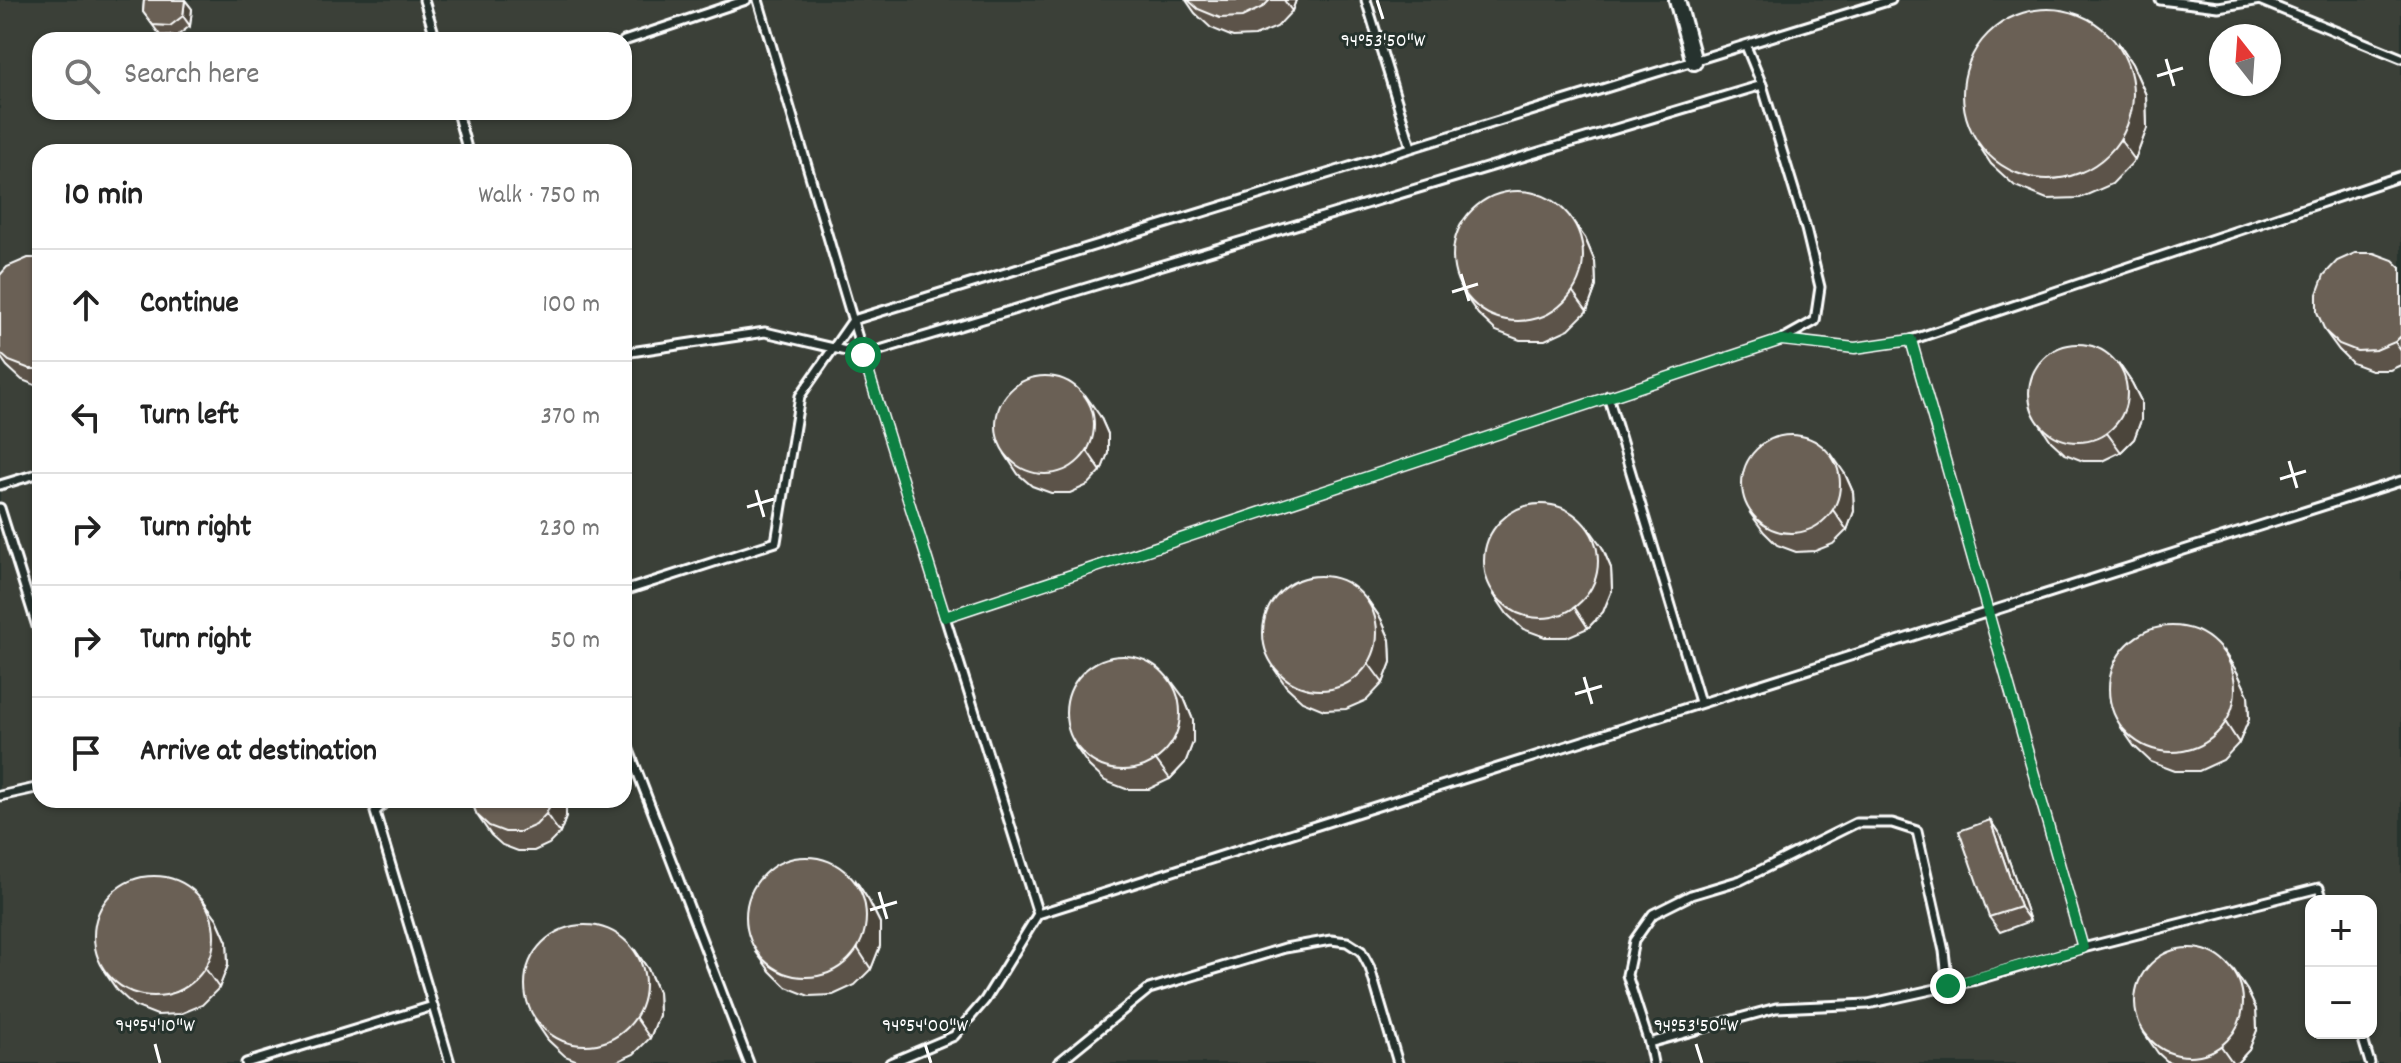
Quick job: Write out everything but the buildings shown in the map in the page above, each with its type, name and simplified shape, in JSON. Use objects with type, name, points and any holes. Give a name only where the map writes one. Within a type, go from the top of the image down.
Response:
[{"type":"street","points":[[1677,0],[1694,62]]},
{"type":"lane","points":[[424,0],[434,32]]},
{"type":"lane","points":[[632,38],[746,0]]},
{"type":"lane","points":[[758,0],[863,355],[1038,914]]},
{"type":"lane","points":[[1366,0],[1411,147]]},
{"type":"lane","points":[[632,588],[776,542],[800,396],[853,320],[1891,0]]},
{"type":"lane","points":[[2160,0],[2218,7],[2260,0],[2401,58]]},
{"type":"lane","points":[[945,617],[1781,340],[1815,321],[1820,287],[1762,85],[1746,46]]},
{"type":"lane","points":[[632,352],[765,332],[863,355],[1762,85]]},
{"type":"lane","points":[[459,120],[466,144]]},
{"type":"lane","points":[[1781,340],[1855,348],[1911,340],[2401,176]]},
{"type":"lane","points":[[1911,340],[2083,948]]},
{"type":"lane","points":[[1608,396],[1700,702]]},
{"type":"lane","points":[[0,485],[32,475]]},
{"type":"lane","points":[[890,1063],[954,1036],[985,1000],[1038,914],[2401,481]]},
{"type":"lane","points":[[0,508],[32,610]]},
{"type":"lane","points":[[632,758],[749,1063]]},
{"type":"lane","points":[[0,796],[32,789]]},
{"type":"lane","points":[[379,808],[375,812],[450,1063]]},
{"type":"lane","points":[[1653,1063],[1627,975],[1634,941],[1653,914],[1691,895],[1741,880],[1856,823],[1892,823],[1917,831],[1944,951],[1948,986]]},
{"type":"lane","points":[[1649,1043],[1776,1008],[1868,1004],[1948,986],[2319,888],[2321,895]]},
{"type":"lane","points":[[1058,1063],[1149,989],[1174,978],[1285,948],[1331,940],[1347,942],[1361,951],[1370,968],[1398,1063]]},
{"type":"lane","points":[[246,1063],[433,1006]]},
{"type":"lane","points":[[2363,1039],[2370,1063]]},
{"type":"shaded area","points":[[0,0],[2401,0],[2401,1063],[0,1063]]},
{"type":"route","points":[[863,355],[945,617],[1781,340],[1855,348],[1911,340],[2083,948],[1948,986]]}]
